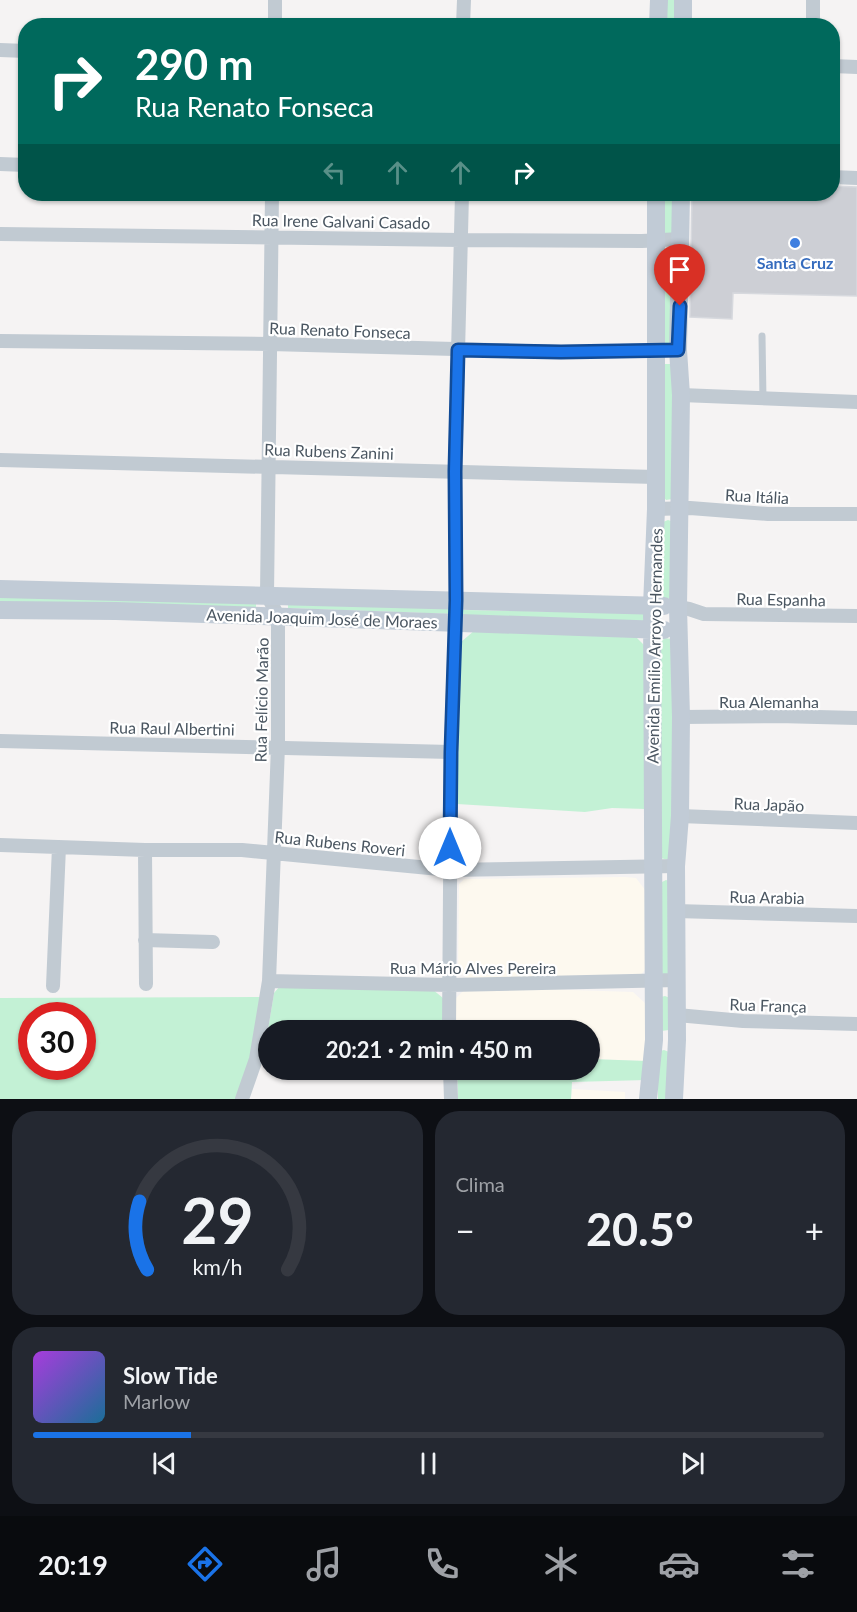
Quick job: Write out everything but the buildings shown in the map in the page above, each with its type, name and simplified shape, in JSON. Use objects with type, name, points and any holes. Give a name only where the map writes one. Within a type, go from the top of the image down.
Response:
[{"type":"main road","points":[[658,18],[659,0]]},
{"type":"main road","points":[[683,0],[683,18]]},
{"type":"main road","name":"Avenida Emílio Arroyo Hernandes","points":[[648,1099],[654,1040],[652,606],[656,509],[656,201]]},
{"type":"main road","name":"Avenida Emílio Arroyo Hernandes","points":[[674,1099],[677,1040],[676,866],[680,816],[681,717],[678,607],[681,395],[678,350],[681,201]]},
{"type":"main road","name":"Avenida Joaquim José de Moraes","points":[[0,588],[678,607]]},
{"type":"main road","name":"Avenida Joaquim José de Moraes","points":[[0,610],[116,611],[653,630],[679,628]]},
{"type":"main road","points":[[654,1040],[677,1040]]},
{"type":"street","points":[[275,0],[275,18]]},
{"type":"street","points":[[463,18],[464,0]]},
{"type":"street","points":[[813,0],[813,18]]},
{"type":"street","points":[[0,50],[18,51]]},
{"type":"street","points":[[840,66],[857,67]]},
{"type":"street","points":[[0,165],[18,165]]},
{"type":"street","points":[[840,177],[857,178]]},
{"type":"street","name":"Rua Felício Marão","points":[[266,1020],[278,746],[278,616],[267,596],[272,201]]},
{"type":"street","points":[[449,1020],[451,752],[456,600],[455,471],[462,201]]},
{"type":"street","name":"Rua Irene Galvani Casado","points":[[0,234],[461,240],[642,241],[681,239]]},
{"type":"street","name":"Rua Renato Fonseca","points":[[0,341],[270,344],[561,352],[678,350]]},
{"type":"street","points":[[681,395],[857,402]]},
{"type":"street","name":"Rua Rubens Zanini","points":[[0,460],[656,477]]},
{"type":"street","name":"Rua Itália","points":[[656,509],[680,508],[768,514],[857,514]]},
{"type":"street","name":"Rua Espanha","points":[[678,607],[704,614],[857,616]]},
{"type":"street","name":"Rua Espanha","points":[[679,628],[704,614]]},
{"type":"street","name":"Rua Alemanha","points":[[681,717],[857,718]]},
{"type":"street","name":"Rua Raul Albertini","points":[[0,741],[451,752]]},
{"type":"street","name":"Rua Japão","points":[[680,816],[857,823]]},
{"type":"street","name":"Rua Rubens Roveri","points":[[0,845],[145,850],[242,850],[450,870],[676,866]]},
{"type":"street","points":[[53,986],[59,847]]},
{"type":"street","points":[[145,850],[146,984]]},
{"type":"street","name":"Rua Arabia","points":[[676,911],[857,916]]},
{"type":"street","points":[[145,940],[213,942]]},
{"type":"street","name":"Rua Mário Alves Pereira","points":[[269,981],[449,985],[677,980]]},
{"type":"street","name":"Rua França","points":[[677,1015],[743,1021],[857,1024]]},
{"type":"street","name":"Rua Felício Marão","points":[[242,1099],[258,1067]]},
{"type":"street","points":[[450,1080],[451,1099]]},
{"type":"lane","points":[[762,336],[763,400]]},
{"type":"shaded area","points":[[636,878],[646,891],[647,967],[637,980],[467,978],[458,971],[459,884],[464,879]]},
{"type":"shaded area","points":[[510,988],[633,992],[647,1005],[647,1061],[600,1059],[600,1020],[456,1020],[456,998],[465,989]]},
{"type":"shaded area","points":[[572,1089],[625,1092],[625,1099],[571,1099]]},
{"type":"green space","points":[[663,0],[676,0],[677,18],[663,18]]},
{"type":"green space","points":[[662,201],[676,201],[674,232],[664,236]]},
{"type":"green space","points":[[663,253],[670,253],[674,258],[672,343],[665,343],[660,337]]},
{"type":"green space","points":[[664,364],[671,364],[676,370],[672,499],[666,500],[662,495]]},
{"type":"green space","points":[[671,521],[672,599],[661,596],[663,522]]},
{"type":"green space","points":[[0,595],[256,602],[256,608],[0,606]]},
{"type":"green space","points":[[288,605],[447,605],[452,614],[288,608]]},
{"type":"green space","points":[[463,610],[645,613],[643,621],[463,616]]},
{"type":"green space","points":[[475,630],[635,636],[647,648],[646,809],[612,808],[585,812],[457,804],[461,642]]},
{"type":"green space","points":[[665,638],[671,639],[677,717],[669,860],[660,858],[659,643]]},
{"type":"green space","points":[[669,881],[671,972],[665,975],[661,973],[660,883]]},
{"type":"green space","points":[[280,986],[432,989],[443,998],[443,1020],[270,1020],[274,993]]},
{"type":"green space","points":[[260,997],[250,1057],[236,1099],[0,1099],[0,998]]},
{"type":"green space","points":[[661,997],[670,998],[669,1030],[661,1031]]},
{"type":"green space","points":[[660,1051],[669,1052],[671,1099],[658,1099],[658,1057]]},
{"type":"green space","points":[[600,1059],[647,1061],[646,1080],[572,1082],[571,1099],[458,1099],[457,1080],[600,1080]]},
{"type":"place","name":"Santa Cruz","points":[[795,243]]},
{"type":"route","points":[[450,848],[456,600],[455,471],[458,350],[561,352],[678,350],[680,306]]}]
